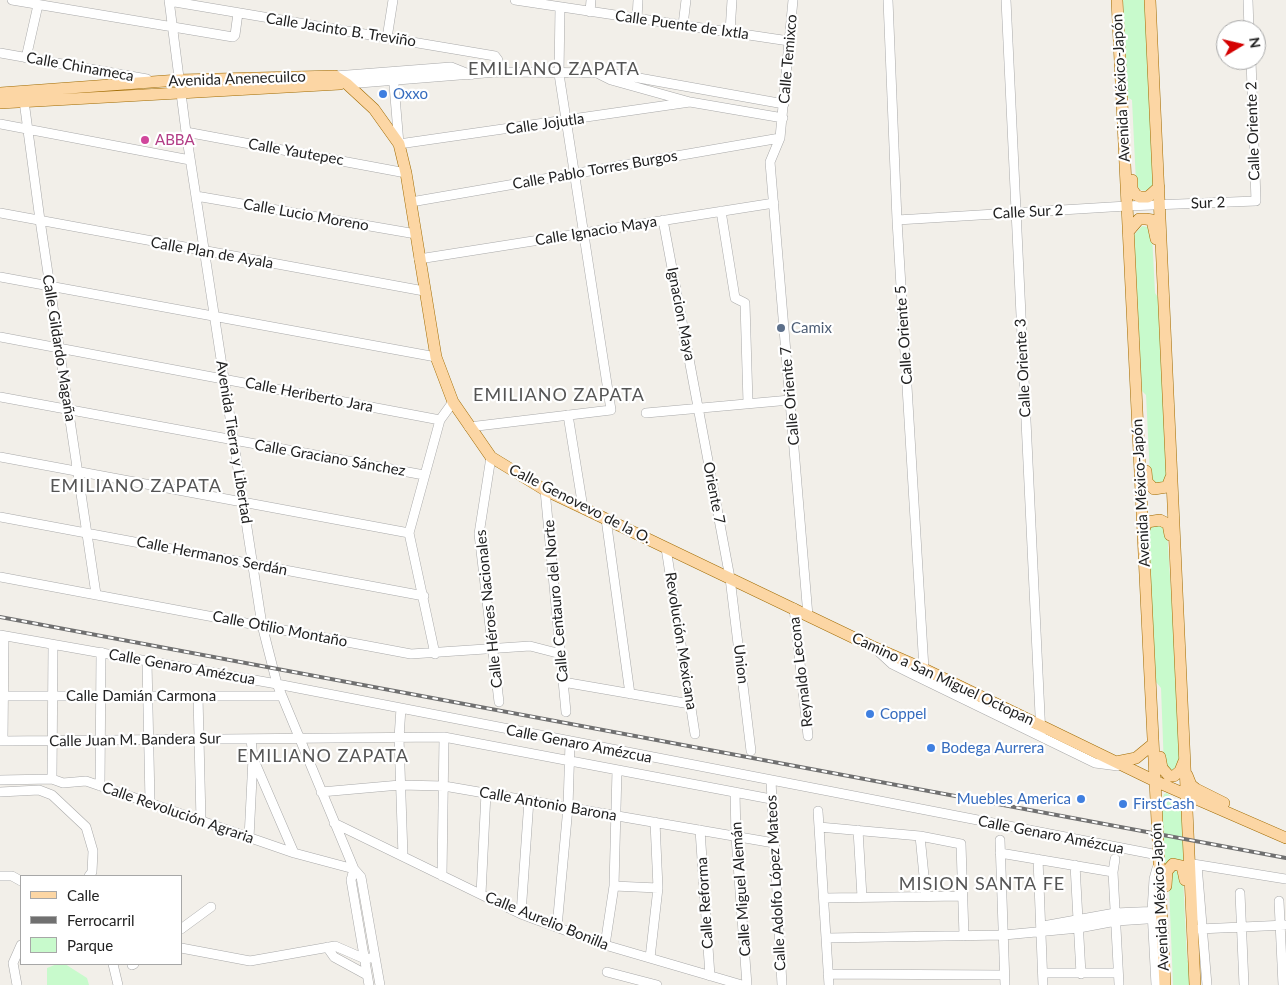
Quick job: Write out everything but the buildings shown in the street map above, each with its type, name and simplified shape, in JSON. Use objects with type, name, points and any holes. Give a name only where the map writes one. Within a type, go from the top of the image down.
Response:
[{"type":"main road","name":"Avenida México-Japón","points":[[1117,0],[1155,781],[1158,859],[1157,915],[1164,960],[1165,985]]},
{"type":"main road","name":"Avenida México-Japón","points":[[1150,0],[1186,794],[1194,864],[1198,929],[1194,961],[1195,985]]},
{"type":"main road","name":"Avenida Anenecuilco","points":[[0,93],[179,80],[335,76]]},
{"type":"main road","name":"Calle Genovevo de la O.","points":[[335,76],[347,84],[374,109],[399,144],[406,173],[436,356],[453,402],[468,427],[491,457],[545,490],[730,578]]},
{"type":"main road","name":"Avenida Anenecuilco","points":[[0,103],[347,84]]},
{"type":"main road","points":[[1122,99],[1128,104],[1132,189],[1136,195],[1148,197],[1159,187]]},
{"type":"main road","points":[[1128,232],[1139,219],[1152,220],[1155,228],[1160,281],[1164,297]]},
{"type":"main road","points":[[1136,390],[1141,408],[1147,482],[1150,487],[1161,490],[1167,487],[1172,475]]},
{"type":"main road","points":[[1143,532],[1151,520],[1164,520],[1168,524],[1177,571]]},
{"type":"main road","name":"Camino a San Miguel Octopan","points":[[730,578],[871,646],[924,669],[1041,731],[1281,836]]},
{"type":"main road","points":[[1150,686],[1155,704],[1162,768],[1165,774],[1174,776],[1180,770],[1185,756]]},
{"type":"main road","points":[[1120,765],[1136,758],[1153,744]]},
{"type":"main road","points":[[1185,771],[1191,785],[1196,789],[1268,824],[1281,836]]},
{"type":"main road","points":[[1164,960],[1169,940],[1167,871],[1169,866],[1178,864],[1184,870],[1190,940],[1194,961]]},
{"type":"street","points":[[12,0],[233,37],[235,35],[238,13]]},
{"type":"street","points":[[387,38],[393,0]]},
{"type":"street","name":"Calle Puente de Ixtla","points":[[515,0],[544,2],[590,12],[789,41]]},
{"type":"street","points":[[590,12],[591,0]]},
{"type":"street","points":[[637,19],[638,0]]},
{"type":"street","points":[[683,25],[686,0]]},
{"type":"street","points":[[730,32],[732,0]]},
{"type":"street","name":"Calle Temixco","points":[[783,118],[793,0]]},
{"type":"street","name":"Calle Oriente 5","points":[[888,0],[897,220],[924,669]]},
{"type":"street","name":"Calle Oriente 3","points":[[1006,0],[1041,731]]},
{"type":"street","points":[[1248,0],[1249,20]]},
{"type":"street","name":"Calle Jacinto B. Treviño","points":[[169,1],[495,56],[498,60],[497,72]]},
{"type":"street","name":"Avenida Tierra y Libertad","points":[[169,1],[190,160],[262,625],[277,684],[354,870]]},
{"type":"street","points":[[26,58],[38,5]]},
{"type":"street","points":[[468,427],[611,410],[560,74],[560,7]]},
{"type":"street","name":"Calle Chinameca","points":[[0,53],[160,82]]},
{"type":"street","name":"Calle Oriente 2","points":[[1250,70],[1256,201]]},
{"type":"street","name":"Avenida Anenecuilco","points":[[335,76],[473,76],[497,72],[611,73],[784,104]]},
{"type":"street","name":"Avenida Anenecuilco","points":[[597,74],[657,94],[690,102],[783,118]]},
{"type":"street","name":"Avenida Anenecuilco","points":[[347,84],[394,77]]},
{"type":"street","name":"Calle Genovevo de la O.","points":[[394,77],[399,144]]},
{"type":"street","points":[[657,94],[657,108]]},
{"type":"street","name":"Calle Gildardo Magaña","points":[[24,101],[49,285],[96,594]]},
{"type":"street","name":"Calle Jojutla","points":[[399,144],[690,102]]},
{"type":"street","name":"Calle Oriente 7","points":[[783,118],[780,138],[770,162],[808,616]]},
{"type":"street","points":[[0,124],[190,160]]},
{"type":"street","name":"Calle Yautepec","points":[[186,132],[406,173]]},
{"type":"street","name":"Calle Pablo Torres Burgos","points":[[411,202],[780,138]]},
{"type":"street","name":"Calle Lucio Moreno","points":[[196,196],[416,234]]},
{"type":"street","name":"Sur 2","points":[[1160,204],[1256,201]]},
{"type":"street","name":"Calle Ignacio Maya","points":[[419,259],[774,203]]},
{"type":"street","name":"Calle Sur 2","points":[[897,220],[1160,204]]},
{"type":"street","points":[[721,211],[734,298],[745,303],[748,403]]},
{"type":"street","name":"Calle Plan de Ayala","points":[[0,213],[424,291]]},
{"type":"street","name":"Ignacion Maya","points":[[663,220],[698,408]]},
{"type":"street","points":[[0,277],[436,356]]},
{"type":"street","name":"Calle Heriberto Jara","points":[[0,337],[440,420]]},
{"type":"street","name":"Calle Graciano Sánchez","points":[[0,397],[424,475]]},
{"type":"street","points":[[646,413],[790,400]]},
{"type":"street","points":[[435,654],[409,533],[440,420],[453,402]]},
{"type":"street","name":"Oriente 7","points":[[698,408],[730,578]]},
{"type":"street","points":[[568,415],[583,508]]},
{"type":"street","name":"Calle Héroes Nacionales","points":[[491,457],[479,534],[494,650],[498,702]]},
{"type":"street","points":[[0,458],[409,533]]},
{"type":"street","name":"Calle Centauro del Norte","points":[[545,490],[566,712]]},
{"type":"street","name":"Calle Hermanos Serdán","points":[[0,517],[424,596]]},
{"type":"street","points":[[606,519],[630,694]]},
{"type":"street","name":"Revolución Mexicana","points":[[666,548],[695,734]]},
{"type":"street","name":"Calle Otilio Montaño","points":[[0,576],[411,654],[435,654],[530,646],[561,654]]},
{"type":"street","name":"Union","points":[[730,578],[751,751]]},
{"type":"street","name":"Reynaldo Lecona","points":[[794,608],[808,736]]},
{"type":"street","points":[[1,741],[2,635]]},
{"type":"street","name":"Calle Genaro Amézcua","points":[[2,635],[401,708],[1158,859]]},
{"type":"street","points":[[52,778],[54,741],[52,696],[53,645]]},
{"type":"street","points":[[871,646],[892,664],[1041,731]]},
{"type":"street","points":[[100,786],[101,652]]},
{"type":"street","points":[[147,662],[150,802]]},
{"type":"street","points":[[563,682],[690,704]]},
{"type":"street","name":"Calle Damián Carmona","points":[[2,696],[282,696]]},
{"type":"street","points":[[198,696],[201,821]]},
{"type":"street","points":[[401,708],[399,738],[402,856]]},
{"type":"street","points":[[442,876],[444,737]]},
{"type":"street","name":"Calle Juan M. Bandera Sur","points":[[1,741],[444,737],[771,799]]},
{"type":"street","points":[[249,838],[253,758],[251,739]]},
{"type":"street","points":[[557,927],[568,807],[570,743]]},
{"type":"street","points":[[253,758],[294,853]]},
{"type":"street","points":[[605,945],[614,886],[618,816],[617,770]]},
{"type":"street","name":"Calle Revolución Agraria","points":[[0,780],[52,778],[63,783],[86,781],[294,853],[354,870]]},
{"type":"street","name":"Calle Adolfo López Mateos","points":[[771,781],[782,985]]},
{"type":"street","name":"Calle Antonio Barona","points":[[321,792],[400,785],[444,786],[774,843]]},
{"type":"street","points":[[0,792],[39,790],[52,795],[86,827],[93,851],[90,875]]},
{"type":"street","name":"Calle Miguel Alemán","points":[[735,792],[736,837],[747,985]]},
{"type":"street","points":[[481,894],[486,793]]},
{"type":"street","points":[[521,914],[529,800]]},
{"type":"street","points":[[818,811],[829,985]]},
{"type":"street","points":[[650,958],[658,888],[655,822]]},
{"type":"street","name":"Calle Aurelio Bonilla","points":[[334,823],[521,914],[605,945],[742,985]]},
{"type":"street","points":[[819,827],[920,836],[961,844],[964,933]]},
{"type":"street","name":"Calle Reforma","points":[[700,830],[710,976]]},
{"type":"street","points":[[858,830],[862,897]]},
{"type":"street","points":[[920,836],[926,896]]},
{"type":"street","points":[[1000,840],[1005,985]]},
{"type":"street","points":[[1000,853],[1113,872]]},
{"type":"street","points":[[1038,859],[1043,985]]},
{"type":"street","points":[[1115,859],[1113,872],[1119,984]]},
{"type":"street","points":[[1194,864],[1286,879]]},
{"type":"street","points":[[1075,865],[1081,974]]},
{"type":"street","points":[[369,985],[351,880],[354,870],[361,877],[380,985]]},
{"type":"street","points":[[0,876],[12,876],[20,880]]},
{"type":"street","points":[[614,886],[658,888]]},
{"type":"street","points":[[1240,893],[1244,985]]},
{"type":"street","points":[[824,898],[962,896]]},
{"type":"street","points":[[1279,901],[1283,925],[1284,985]]},
{"type":"street","points":[[182,928],[211,907]]},
{"type":"street","points":[[827,938],[1004,933],[1079,925],[1115,917],[1157,915],[1156,985]]},
{"type":"street","points":[[1207,985],[1198,929],[1283,925]]},
{"type":"street","points":[[17,985],[13,963],[20,946]]},
{"type":"street","points":[[182,948],[250,961],[335,946],[364,959],[375,957]]},
{"type":"street","points":[[327,947],[334,957],[367,975]]},
{"type":"street","points":[[114,965],[118,985]]},
{"type":"street","points":[[608,972],[622,980],[658,985]]},
{"type":"street","points":[[1043,973],[1118,973]]},
{"type":"street","points":[[828,974],[1004,975]]},
{"type":"green space","points":[[1123,0],[1146,0],[1154,184],[1148,191],[1140,190],[1136,183],[1132,100],[1127,97]]},
{"type":"green space","points":[[1142,226],[1148,227],[1152,234],[1155,293],[1160,300],[1168,480],[1162,485],[1153,483],[1150,475],[1146,395],[1142,391],[1134,235]]},
{"type":"green space","points":[[1160,523],[1167,531],[1182,759],[1172,771],[1164,768],[1161,688],[1156,682],[1148,532],[1150,527]]},
{"type":"green space","points":[[1167,793],[1183,807],[1186,859],[1164,870],[1160,808],[1164,794]]},
{"type":"green space","points":[[1179,869],[1183,876],[1187,960],[1191,963],[1192,985],[1173,985],[1169,887],[1171,874]]},
{"type":"green space","points":[[54,965],[67,965],[87,978],[89,985],[47,985],[47,968]]},
{"type":"railway","points":[[0,617],[1286,858]]},
{"type":"place","name":"Oxxo","points":[[383,94]]},
{"type":"place","name":"ABBA","points":[[145,140]]},
{"type":"place","name":"Camix","points":[[781,328]]},
{"type":"place","name":"Coppel","points":[[870,714]]},
{"type":"place","name":"Bodega Aurrera","points":[[931,748]]},
{"type":"place","name":"Muebles America","points":[[1081,799]]},
{"type":"place","name":"FirstCash","points":[[1123,804]]},
{"type":"district","name":"EMILIANO ZAPATA","points":[[554,69]]},
{"type":"district","name":"EMILIANO ZAPATA","points":[[559,395]]},
{"type":"district","name":"EMILIANO ZAPATA","points":[[136,486]]},
{"type":"district","name":"EMILIANO ZAPATA","points":[[323,756]]},
{"type":"district","name":"MISION SANTA FE","points":[[982,884]]}]
